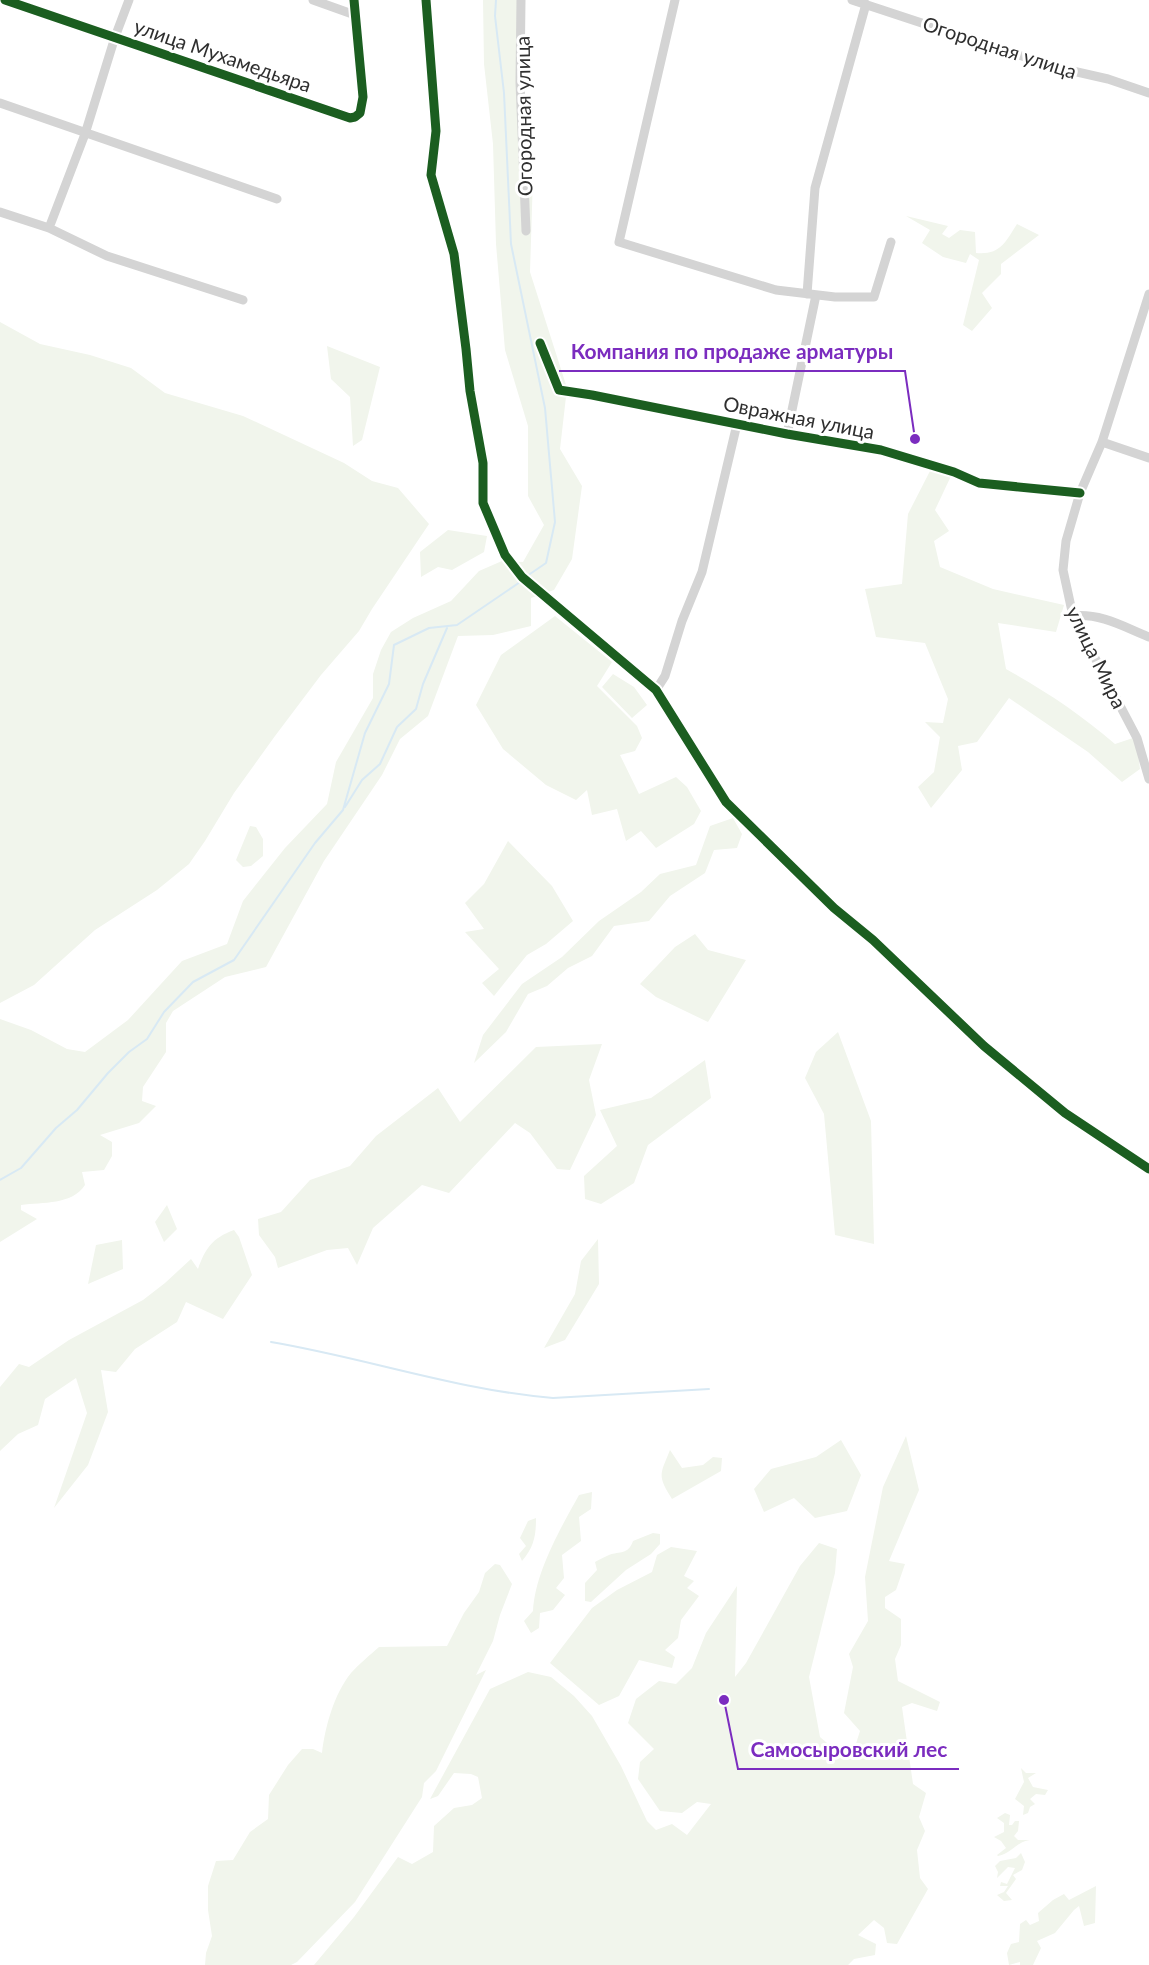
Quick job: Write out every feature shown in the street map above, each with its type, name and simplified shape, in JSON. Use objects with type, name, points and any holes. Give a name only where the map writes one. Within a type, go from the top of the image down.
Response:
[{"type":"street","name":"улица Мухамедьяра","points":[[5,0],[350,118],[360,113],[363,97],[355,15]]},
{"type":"street","name":"улица Мухамедьяра","points":[[49,228],[85,134],[129,0]]},
{"type":"street","points":[[313,0],[355,15],[354,0]]},
{"type":"street","points":[[426,0],[436,131],[431,175],[454,254],[470,391],[483,463],[483,503],[505,555],[525,579],[656,690],[726,802],[834,908],[880,946],[984,1046],[1065,1113],[1149,1168]]},
{"type":"street","name":"Огородная улица","points":[[521,0],[520,82],[526,231]]},
{"type":"street","points":[[675,0],[619,243],[776,290],[835,297],[874,297],[891,242]]},
{"type":"street","name":"Огородная улица","points":[[852,0],[1055,67],[1108,79],[1149,93]]},
{"type":"street","points":[[787,434],[812,294],[815,188],[866,4]]},
{"type":"street","points":[[0,104],[277,199]]},
{"type":"street","points":[[0,212],[49,228],[107,256],[243,300]]},
{"type":"street","name":"улица Мира","points":[[1149,294],[1101,442],[1080,493],[1066,541],[1063,570],[1073,615],[1137,738],[1149,779]]},
{"type":"street","name":"Овражная улица","points":[[540,344],[559,390],[592,394],[787,434],[881,450],[954,472],[979,483],[1080,493]]},
{"type":"street","points":[[656,690],[665,676],[682,621],[702,572],[737,424]]},
{"type":"street","points":[[1101,442],[1149,458]]},
{"type":"street","points":[[1073,615],[1100,616],[1149,637]]},
{"type":"shaded area","points":[[483,0],[520,0],[522,88],[533,176],[530,272],[567,388],[560,449],[582,486],[572,559],[554,590],[531,598],[531,626],[493,635],[458,636],[428,716],[400,739],[382,775],[324,861],[266,967],[225,977],[173,1011],[166,1023],[166,1052],[143,1087],[142,1101],[156,1106],[139,1123],[100,1135],[112,1142],[112,1156],[104,1170],[82,1172],[85,1185],[73,1196],[56,1201],[21,1205],[21,1210],[37,1219],[0,1242],[0,1019],[31,1030],[67,1049],[85,1052],[128,1020],[182,961],[227,944],[243,901],[285,848],[327,804],[336,762],[373,698],[373,674],[381,650],[391,632],[413,618],[451,601],[479,571],[502,561],[523,562],[544,525],[528,496],[528,426],[505,350],[496,244],[493,144],[484,64]]},
{"type":"shaded area","points":[[906,216],[948,226],[942,234],[949,238],[960,230],[975,232],[976,253],[996,250],[1005,242],[1017,224],[1039,235],[1001,264],[1001,274],[982,293],[992,308],[972,331],[963,325],[979,260],[970,254],[966,263],[943,257],[922,243],[930,230]]},
{"type":"shaded area","points":[[0,322],[40,344],[90,355],[131,368],[165,393],[243,416],[344,463],[372,481],[398,488],[429,524],[359,631],[321,675],[275,736],[234,793],[189,864],[157,890],[95,930],[34,985],[0,1003]]},
{"type":"shaded area","points":[[327,346],[380,367],[362,440],[353,446],[350,397],[331,379]]},
{"type":"shaded area","points":[[930,471],[951,476],[935,510],[949,531],[934,541],[940,567],[993,589],[1064,605],[1056,632],[998,623],[1006,669],[1089,722],[1115,744],[1136,737],[1140,769],[1122,782],[1088,752],[1009,698],[977,742],[958,746],[962,770],[931,808],[918,787],[934,772],[940,737],[925,722],[943,723],[948,699],[925,643],[876,637],[865,589],[902,584],[908,514]]},
{"type":"shaded area","points":[[448,530],[487,536],[484,552],[452,570],[438,567],[421,577],[420,552]]},
{"type":"shaded area","points":[[555,616],[612,662],[597,686],[637,726],[642,738],[635,751],[620,755],[639,794],[676,777],[687,787],[701,811],[694,824],[656,848],[641,831],[626,841],[617,809],[592,815],[587,790],[576,800],[546,785],[503,749],[476,705],[501,655]]},
{"type":"shaded area","points":[[613,674],[634,687],[647,705],[632,718],[602,687]]},
{"type":"shaded area","points":[[733,818],[742,834],[737,848],[714,850],[705,873],[670,896],[649,921],[614,926],[592,956],[568,968],[547,986],[528,994],[506,1032],[474,1063],[483,1035],[522,984],[562,957],[599,921],[641,892],[660,874],[696,865],[710,826]]},
{"type":"shaded area","points":[[250,826],[256,827],[263,839],[263,856],[251,866],[243,867],[236,860]]},
{"type":"shaded area","points":[[508,841],[552,886],[573,921],[546,944],[527,955],[494,996],[482,983],[499,969],[465,932],[484,929],[465,903],[484,884]]},
{"type":"shaded area","points":[[695,934],[708,950],[746,960],[708,1022],[656,997],[640,984],[675,947]]},
{"type":"shaded area","points":[[838,1032],[871,1121],[874,1244],[835,1235],[824,1114],[805,1078],[816,1052]]},
{"type":"shaded area","points":[[602,1044],[589,1080],[596,1115],[570,1170],[557,1169],[530,1133],[515,1123],[449,1193],[422,1185],[373,1228],[357,1265],[348,1248],[327,1250],[278,1268],[275,1257],[259,1235],[258,1219],[281,1212],[310,1180],[350,1166],[376,1136],[438,1088],[460,1122],[536,1047]]},
{"type":"shaded area","points":[[705,1060],[711,1098],[648,1145],[634,1183],[601,1204],[585,1199],[584,1176],[617,1146],[600,1110],[651,1098]]},
{"type":"shaded area","points":[[167,1205],[177,1229],[164,1242],[155,1222]]},
{"type":"shaded area","points":[[234,1230],[239,1237],[252,1275],[223,1319],[186,1302],[177,1322],[135,1349],[116,1372],[101,1370],[108,1412],[88,1465],[54,1508],[87,1413],[76,1378],[45,1399],[38,1425],[18,1434],[0,1451],[0,1387],[19,1364],[29,1367],[69,1340],[143,1300],[191,1259],[198,1269],[210,1245]]},
{"type":"shaded area","points":[[598,1239],[599,1284],[565,1340],[544,1348],[575,1294],[581,1261]]},
{"type":"shaded area","points":[[122,1240],[123,1269],[88,1284],[96,1245]]},
{"type":"shaded area","points":[[906,1436],[919,1490],[889,1561],[905,1564],[896,1590],[885,1597],[885,1608],[901,1619],[901,1645],[895,1659],[898,1681],[940,1702],[937,1711],[912,1703],[902,1707],[913,1784],[926,1793],[919,1817],[925,1831],[917,1850],[920,1878],[928,1889],[897,1944],[887,1943],[884,1928],[874,1920],[858,1935],[876,1944],[875,1955],[854,1959],[848,1965],[314,1965],[354,1917],[398,1857],[412,1864],[433,1852],[434,1826],[454,1808],[472,1805],[482,1798],[478,1777],[471,1774],[454,1773],[438,1796],[430,1799],[490,1689],[528,1672],[551,1677],[574,1696],[592,1716],[621,1766],[647,1821],[656,1830],[672,1824],[687,1835],[711,1804],[697,1802],[682,1813],[660,1811],[638,1779],[640,1762],[654,1749],[628,1723],[636,1699],[659,1681],[676,1684],[692,1668],[706,1633],[737,1586],[735,1677],[746,1663],[800,1566],[819,1543],[837,1549],[835,1573],[809,1677],[820,1737],[840,1754],[852,1756],[860,1731],[844,1713],[853,1667],[849,1654],[868,1621],[865,1577],[883,1487]]},
{"type":"shaded area","points":[[841,1440],[861,1475],[847,1511],[815,1518],[794,1498],[764,1512],[754,1489],[771,1469],[816,1457]]},
{"type":"shaded area","points":[[670,1450],[682,1468],[703,1465],[713,1457],[722,1458],[721,1471],[672,1499],[662,1480],[664,1465]]},
{"type":"shaded area","points":[[592,1492],[591,1509],[579,1517],[581,1541],[562,1555],[564,1578],[556,1588],[565,1595],[553,1610],[540,1613],[539,1628],[531,1633],[524,1621],[533,1611],[543,1567],[579,1495]]},
{"type":"shaded area","points":[[536,1518],[534,1541],[522,1561],[519,1554],[526,1546],[520,1538],[528,1521]]},
{"type":"shaded area","points":[[653,1533],[660,1534],[660,1544],[651,1554],[626,1570],[591,1602],[585,1601],[585,1583],[597,1570],[595,1562],[609,1555],[626,1551],[633,1541]]},
{"type":"shaded area","points":[[671,1547],[697,1551],[684,1576],[694,1581],[687,1588],[699,1596],[681,1620],[678,1638],[665,1650],[675,1657],[672,1668],[639,1660],[619,1696],[599,1705],[550,1663],[592,1608],[617,1590],[652,1572],[657,1555]]},
{"type":"shaded area","points":[[495,1564],[500,1565],[512,1584],[493,1641],[476,1675],[486,1670],[436,1771],[424,1783],[422,1797],[355,1902],[297,1962],[291,1965],[205,1965],[206,1953],[212,1936],[208,1910],[208,1886],[216,1861],[233,1860],[250,1832],[268,1819],[269,1795],[288,1765],[302,1749],[313,1749],[322,1753],[331,1711],[345,1681],[379,1647],[447,1646],[464,1613],[479,1592],[485,1573]]},
{"type":"shaded area","points":[[1021,1768],[1026,1773],[1036,1773],[1028,1778],[1033,1787],[1048,1790],[1045,1795],[1036,1794],[1030,1799],[1035,1804],[1030,1807],[1028,1813],[1023,1815],[1024,1806],[1015,1799],[1024,1782]]},
{"type":"shaded area","points":[[1005,1813],[1010,1815],[1009,1825],[1019,1821],[1018,1831],[1014,1836],[1018,1840],[1030,1840],[998,1856],[1006,1848],[994,1837],[1004,1832],[1004,1823],[997,1818]]},
{"type":"shaded area","points":[[1021,1853],[1025,1862],[1022,1870],[1013,1875],[1016,1879],[1006,1893],[1012,1900],[1004,1901],[997,1895],[1004,1892],[1008,1886],[1000,1886],[1001,1882],[1007,1884],[1015,1868],[1008,1867],[997,1878],[998,1872],[995,1866],[1000,1861],[1016,1858]]},
{"type":"shaded area","points":[[1096,1886],[1095,1923],[1084,1926],[1079,1906],[1055,1933],[1037,1941],[1041,1948],[1033,1965],[1020,1965],[1020,1962],[1009,1965],[1007,1953],[1011,1944],[1019,1942],[1020,1924],[1026,1920],[1030,1925],[1039,1921],[1038,1913],[1064,1894],[1069,1900]]},
{"type":"waterway","points":[[496,0],[495,16],[504,93],[511,244],[545,408],[555,522],[546,563],[527,576]]},
{"type":"waterway","points":[[0,1180],[21,1168],[56,1128],[77,1110],[108,1073],[129,1052],[147,1039],[164,1012],[193,982],[234,960],[315,843],[343,810],[365,733],[389,684],[394,645],[429,628],[457,625],[523,580]]},
{"type":"waterway","points":[[345,807],[362,780],[380,764],[397,727],[416,709],[423,684],[447,628]]},
{"type":"waterway","points":[[271,1342],[482,1388],[553,1398],[709,1389]]},
{"type":"cycle path","points":[[5,0],[350,118],[360,113],[363,97],[354,0]]},
{"type":"cycle path","points":[[426,0],[436,131],[431,175],[454,254],[470,391],[483,463],[483,503],[505,555],[522,577],[656,690],[726,802],[834,908],[873,940],[984,1046],[1065,1113],[1149,1169]]},
{"type":"cycle path","points":[[540,343],[559,390],[881,450],[954,472],[979,483],[1080,493]]},
{"type":"place","name":"Компания по продаже арматуры","points":[[915,439]]},
{"type":"place","name":"Самосыровский лес","points":[[724,1700]]}]
